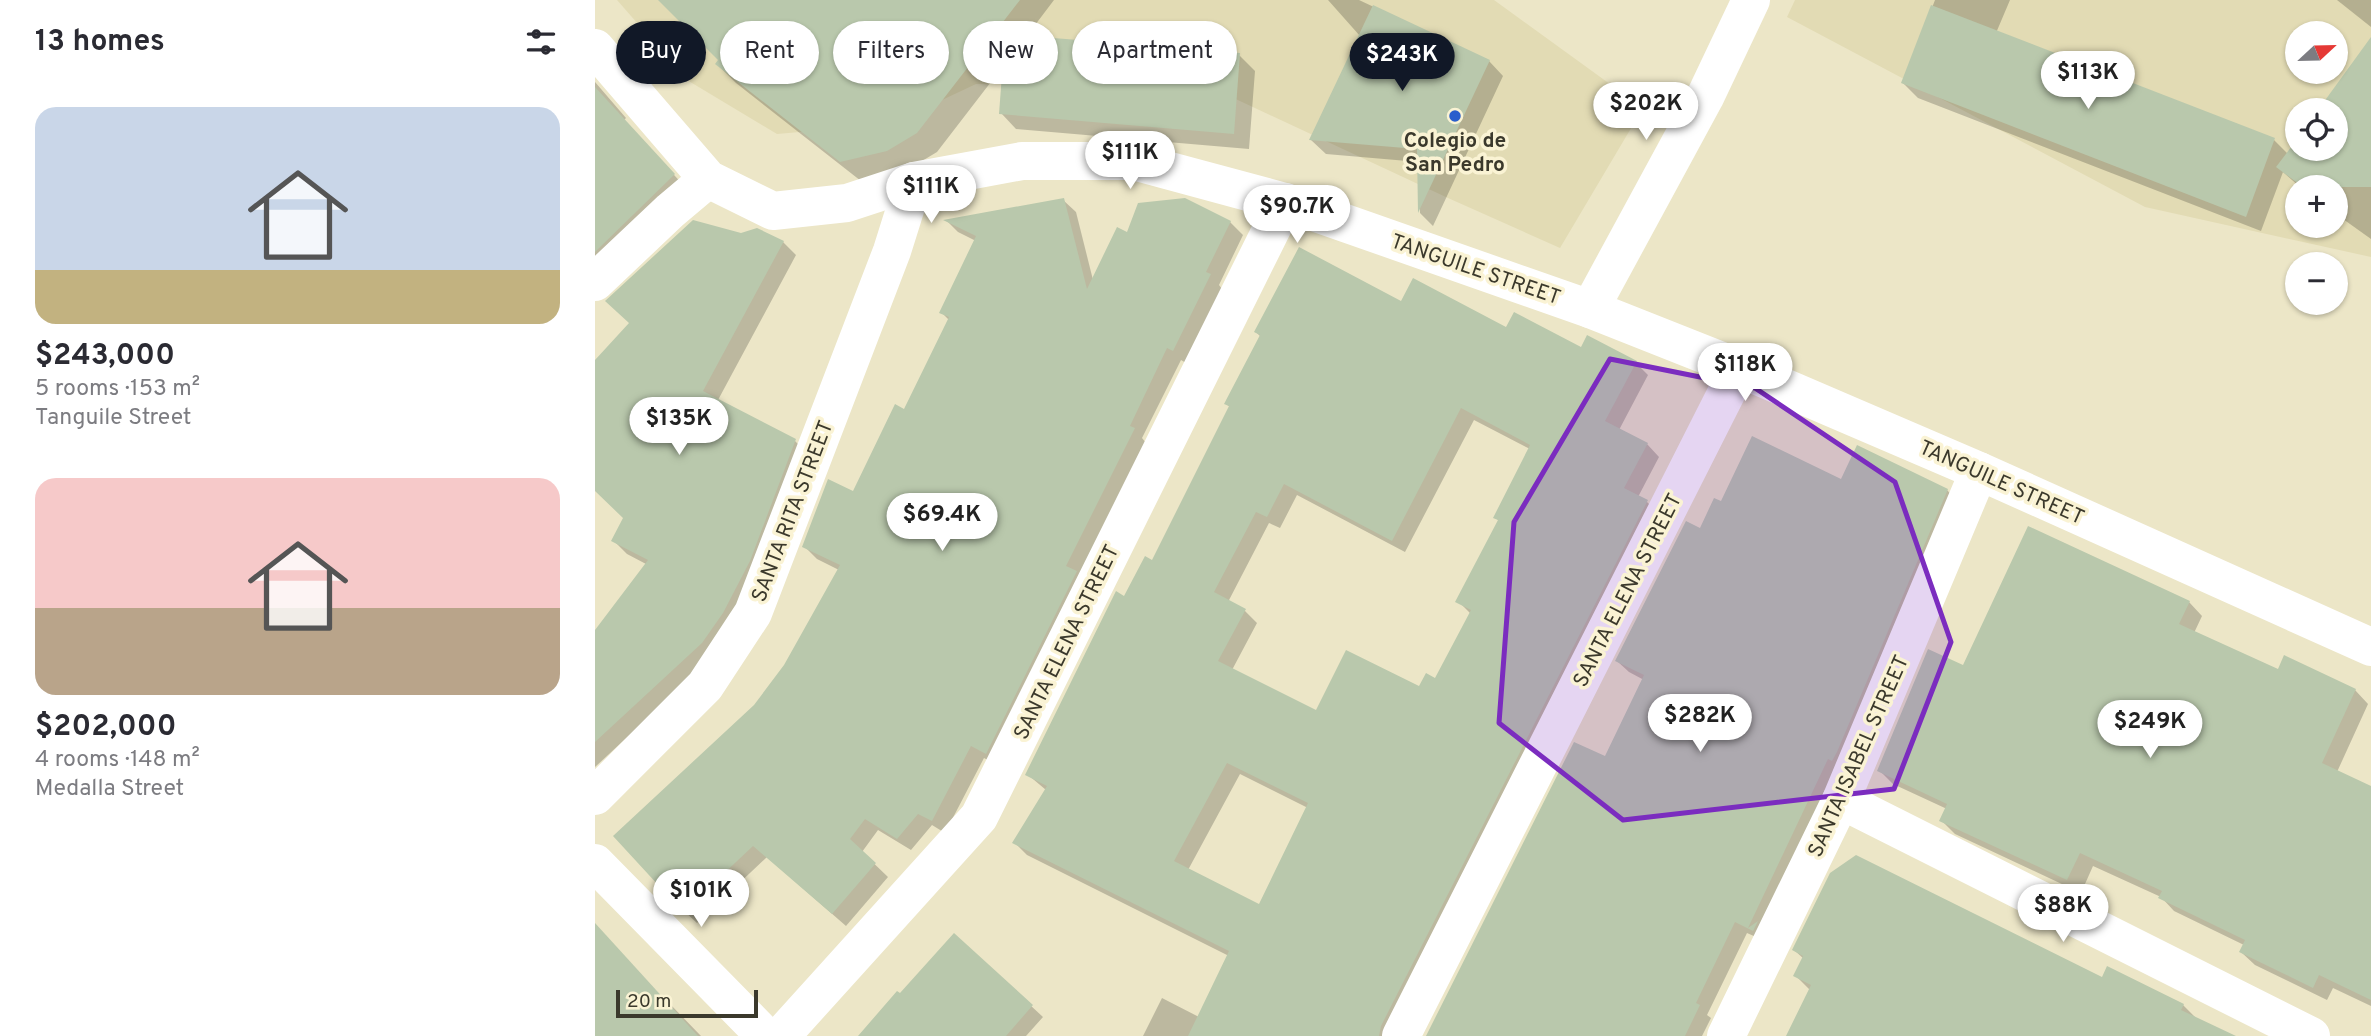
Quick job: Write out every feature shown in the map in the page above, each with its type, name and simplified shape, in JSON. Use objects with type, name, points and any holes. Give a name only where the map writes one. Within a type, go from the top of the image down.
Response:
[{"type":"street","points":[[1590,309],[1705,97],[1751,0]]},
{"type":"street","name":"TANGUILE STREET","points":[[595,48],[708,179],[773,211],[846,203],[914,181],[1022,161],[1133,161],[1285,202],[1590,309],[1739,368],[1979,471],[2371,647]]},
{"type":"street","points":[[595,282],[708,179]]},
{"type":"street","name":"SANTA RITA STREET","points":[[595,796],[705,686],[753,613],[892,251],[914,181]]},
{"type":"street","name":"SANTA ELENA STREET","points":[[781,1036],[978,817],[1285,202]]},
{"type":"street","name":"SANTA ELENA STREET","points":[[1401,1036],[1739,368]]},
{"type":"street","name":"SANTA ISABEL STREET","points":[[1727,1036],[1842,800],[1979,471]]},
{"type":"street","points":[[1842,800],[2311,1036]]},
{"type":"street","points":[[595,863],[765,1036]]},
{"type":"highlighted area","points":[[1610,359],[1755,388],[1895,482],[1951,642],[1894,789],[1623,820],[1499,723],[1514,522]]},
{"type":"shaded area","name":"Colegio de San Pedro","points":[[617,0],[1494,0],[1643,108],[1560,248],[1210,87],[976,84],[891,124],[777,134],[694,84],[706,84],[706,21],[635,21]]},
{"type":"shaded area","points":[[1795,0],[2371,0],[2371,257],[2285,238],[2348,238],[2348,175],[2285,175],[2285,238],[2145,207],[1787,17]]},
{"type":"building","points":[[658,0],[1020,0],[1004,21],[963,21],[963,74],[917,133],[887,151],[840,162],[741,84],[819,84],[819,21],[720,21],[720,68],[715,64],[718,60],[706,48],[706,21],[679,21]]},
{"type":"building","points":[[1373,5],[1490,60],[1418,213],[1417,149],[1309,140]]},
{"type":"building","points":[[1931,5],[2275,138],[2246,217],[1901,83]]},
{"type":"building","points":[[2371,37],[2371,187],[2348,187],[2348,175],[2287,175],[2276,167],[2285,155],[2285,161],[2348,161],[2348,98],[2327,98],[2337,84],[2349,84],[2349,67]]},
{"type":"building","points":[[1058,38],[1072,39],[1072,84],[1237,84],[1237,53],[1240,53],[1234,134],[999,114],[1001,84],[1058,84]]},
{"type":"building","points":[[595,87],[675,174],[595,252]]},
{"type":"building","points":[[1064,198],[1087,289],[1117,227],[1127,232],[1138,203],[1185,198],[1231,221],[1206,272],[1211,274],[1173,351],[1167,348],[1130,426],[1135,428],[1066,566],[1077,571],[986,754],[971,746],[932,821],[918,814],[897,839],[865,819],[850,839],[876,863],[832,914],[753,846],[683,912],[613,836],[754,705],[784,665],[840,565],[802,547],[828,479],[853,491],[895,404],[904,409],[949,317],[939,313],[976,236],[943,220]]},
{"type":"building","points":[[693,220],[741,233],[757,228],[784,241],[703,391],[796,439],[750,561],[723,613],[702,643],[595,742],[595,630],[648,560],[611,541],[623,518],[595,491],[595,360],[629,323],[605,301]]},
{"type":"building","points":[[1299,247],[1401,301],[1413,278],[1506,327],[1514,312],[1581,347],[1587,335],[1637,361],[1605,421],[1648,443],[1624,488],[1648,500],[1381,1026],[1379,1036],[1188,1036],[1229,951],[1012,843],[1047,786],[1025,775],[1116,591],[1124,596],[1145,556],[1152,560],[1229,406],[1224,404],[1260,335],[1254,332]],"holes":[[[1461,408],[1530,445],[1493,518],[1498,520],[1455,602],[1471,610],[1435,678],[1426,673],[1419,686],[1346,650],[1316,710],[1218,661],[1246,609],[1214,592],[1256,512],[1267,517],[1284,484],[1392,541]],[[1227,763],[1308,803],[1259,904],[1174,861]]]},
{"type":"building","points":[[1752,436],[1841,479],[1857,445],[1948,489],[1837,752],[1832,761],[1828,759],[1748,928],[1758,921],[1753,931],[1735,922],[1696,1003],[1700,1005],[1685,1036],[1426,1036],[1574,742],[1605,756],[1644,675],[1615,661],[1686,521],[1700,528],[1714,498],[1721,501]]},
{"type":"building","points":[[2028,526],[2190,601],[2179,624],[2278,669],[2284,655],[2356,689],[2322,763],[2371,786],[2371,1000],[2319,975],[2313,988],[2239,952],[2245,940],[2158,898],[2162,891],[2080,853],[2067,880],[1939,821],[1947,804],[1877,771],[1928,649],[1963,665]]},
{"type":"building","points":[[1856,855],[2102,977],[2107,966],[2184,1004],[2181,1010],[2236,1036],[1786,1036],[1811,985],[1793,976],[1803,956],[1792,950],[1830,873]]},
{"type":"building","points":[[595,923],[698,1036],[595,1036]]},
{"type":"building","points":[[954,933],[1033,1005],[1006,1036],[858,1036],[897,991],[900,993]]},
{"type":"place","name":"Colegio de San Pedro","points":[[1455,116]]}]
